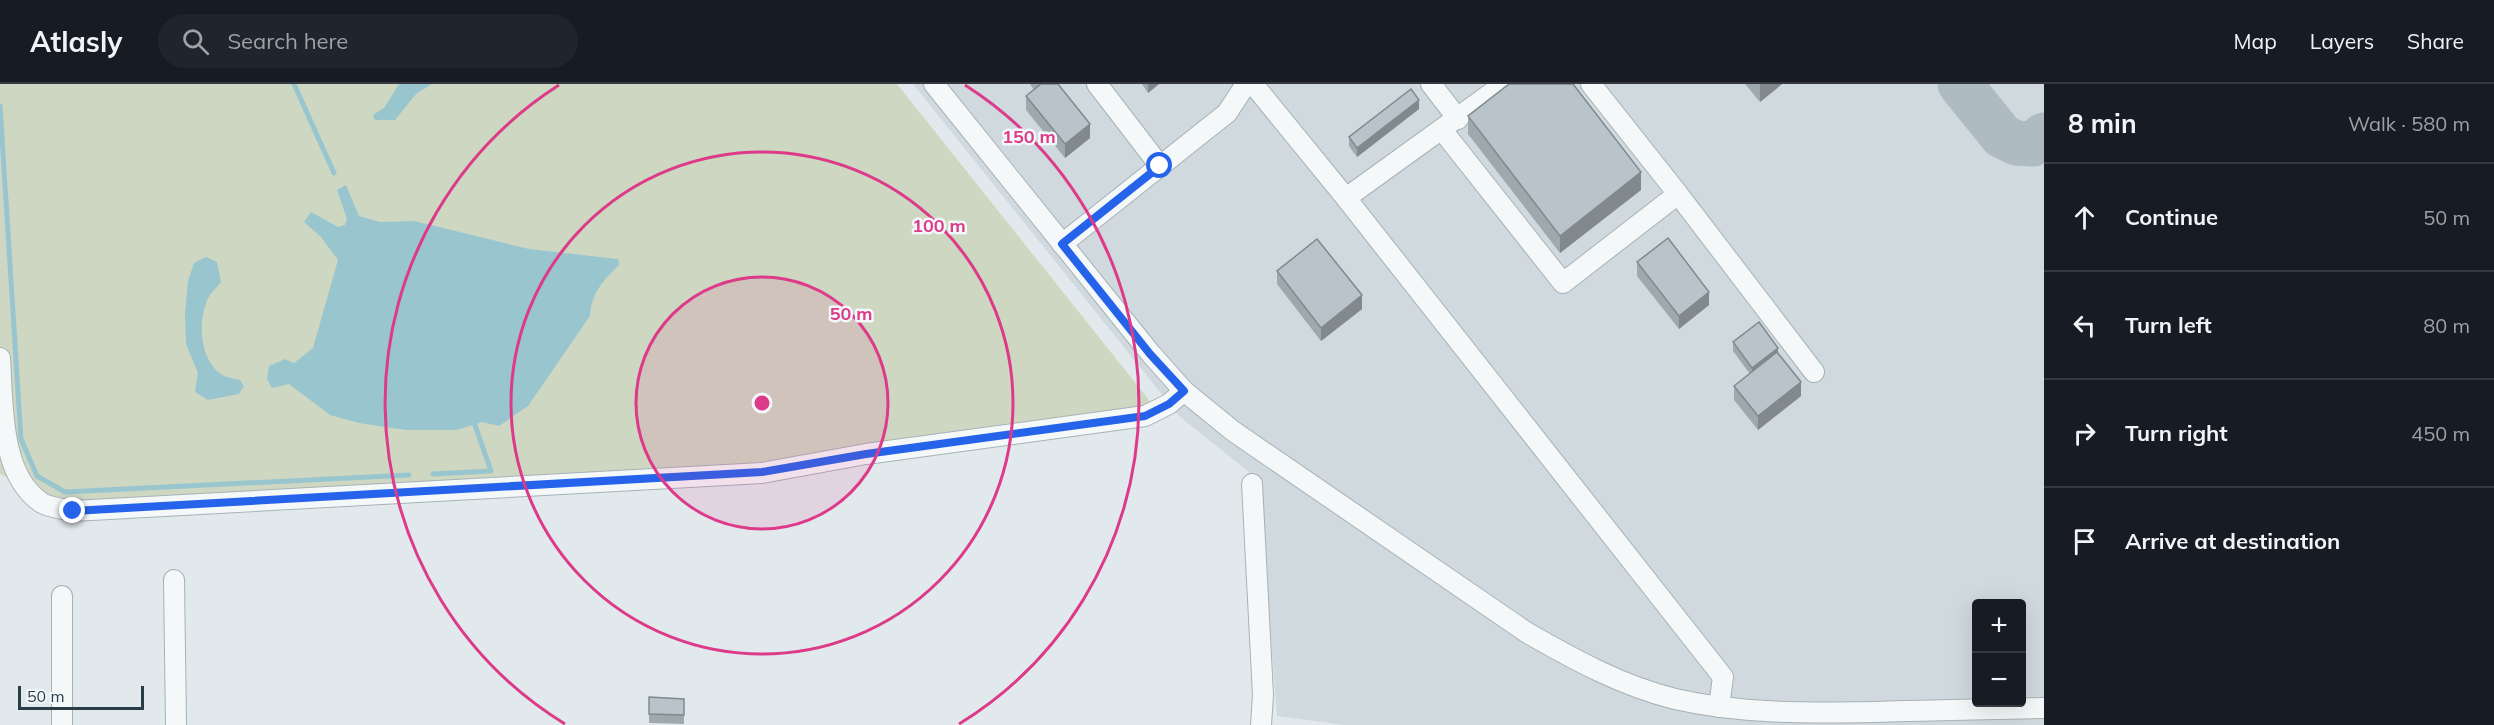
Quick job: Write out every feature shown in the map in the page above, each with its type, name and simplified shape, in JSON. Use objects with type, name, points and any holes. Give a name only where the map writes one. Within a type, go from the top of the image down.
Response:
[{"type":"street","points":[[934,84],[1150,354],[1184,391],[1233,431],[1526,632],[1575,660],[1629,684],[1674,699],[1719,707],[1795,713],[2044,708]]},
{"type":"street","points":[[1097,84],[1160,166]]},
{"type":"street","points":[[1062,244],[1227,113],[1246,84]]},
{"type":"street","points":[[1253,84],[1346,198],[1723,677],[1719,707]]},
{"type":"street","points":[[1431,84],[1458,119]]},
{"type":"street","points":[[1346,198],[1504,84]]},
{"type":"street","points":[[1591,84],[1814,372]]},
{"type":"street","points":[[1442,130],[1563,283],[1678,194]]},
{"type":"street","points":[[0,358],[7,457],[23,488],[43,504],[73,511],[762,472],[866,454],[1145,416],[1169,404],[1184,391]]},
{"type":"street","points":[[1252,484],[1263,695],[1261,725]]},
{"type":"street","points":[[174,580],[176,725]]},
{"type":"street","points":[[62,596],[62,725]]},
{"type":"shaded area","points":[[913,84],[2044,84],[2044,725],[1344,725],[1277,716],[1259,480],[1180,417]]},
{"type":"green space","points":[[0,84],[897,84],[1153,405],[761,468],[72,503],[45,495],[0,474]]},
{"type":"water","points":[[399,84],[432,84],[416,94],[395,120],[375,120],[373,115],[384,108]]},
{"type":"water","points":[[346,185],[359,216],[380,222],[414,221],[529,249],[618,259],[619,265],[603,282],[593,300],[590,316],[528,406],[499,426],[482,422],[457,430],[406,430],[359,423],[330,415],[289,384],[272,388],[267,379],[269,366],[285,359],[294,363],[313,348],[338,260],[321,237],[304,222],[311,212],[338,227],[345,225],[347,219],[337,190]]},
{"type":"water","points":[[206,257],[217,262],[221,282],[209,296],[204,309],[202,338],[204,348],[207,357],[218,372],[240,380],[244,386],[239,394],[208,400],[195,392],[198,373],[186,344],[185,314],[188,281],[194,263]]},
{"type":"building","points":[[1041,84],[1058,84],[1090,124],[1065,144],[1026,96]]},
{"type":"building","points":[[1509,84],[1573,84],[1641,172],[1560,236],[1468,116]]},
{"type":"building","points":[[1411,89],[1419,100],[1357,148],[1349,137]]},
{"type":"building","points":[[1668,238],[1709,292],[1679,316],[1637,262]]},
{"type":"building","points":[[1317,239],[1362,295],[1321,328],[1277,271]]},
{"type":"building","points":[[1759,322],[1778,348],[1752,368],[1733,342]]},
{"type":"building","points":[[1777,352],[1801,382],[1758,416],[1734,386]]},
{"type":"building","points":[[649,697],[684,699],[684,715],[649,714]]},
{"type":"waterway","points":[[294,84],[334,173]]},
{"type":"waterway","points":[[0,106],[21,439],[37,476],[65,492],[409,475]]},
{"type":"waterway","points":[[433,474],[491,471],[475,425]]},
{"type":"taxiway","points":[[1960,84],[2002,136],[2016,143],[2033,144],[2044,135]]},
{"type":"route","points":[[73,511],[762,472],[866,454],[1145,416],[1169,404],[1184,391],[1150,354],[1062,244],[1160,166]]}]
